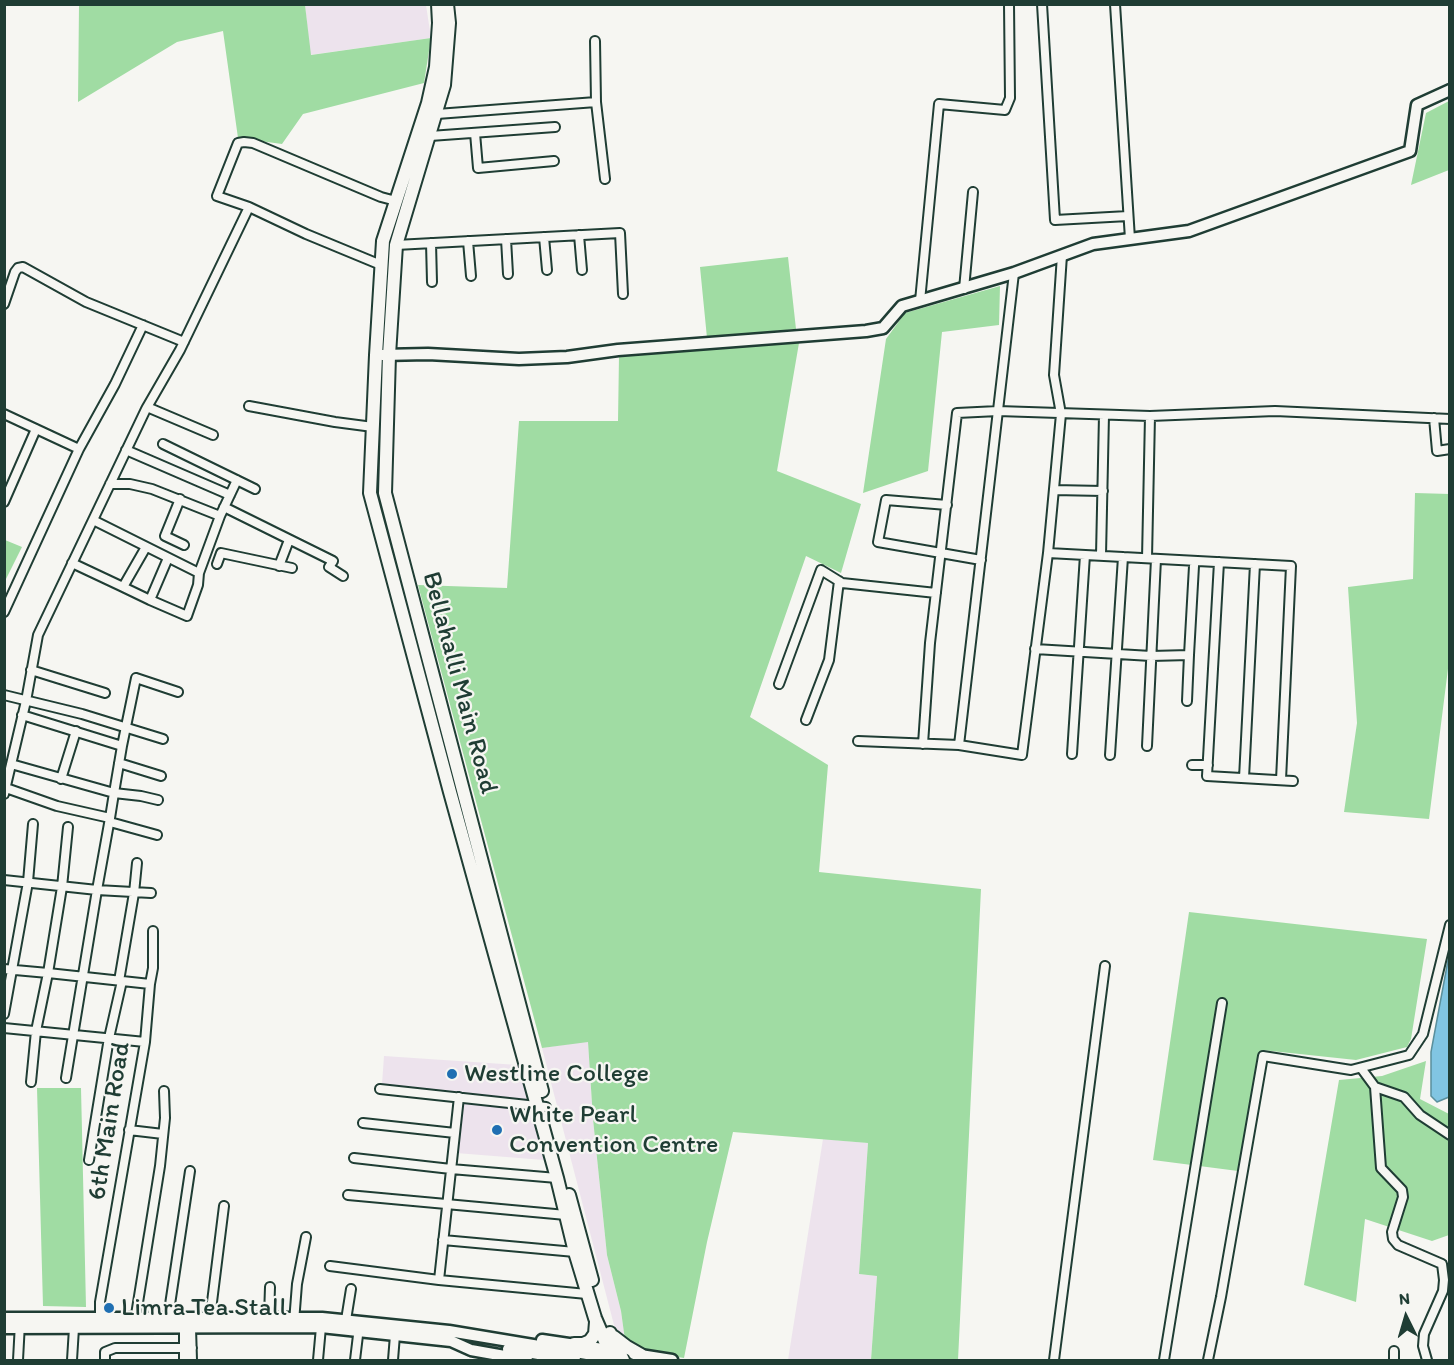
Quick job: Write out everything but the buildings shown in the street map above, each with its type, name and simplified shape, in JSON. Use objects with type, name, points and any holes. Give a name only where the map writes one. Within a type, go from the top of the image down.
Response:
[{"type":"main road","name":"Bellahalli Main Road","points":[[438,4],[436,67],[428,103],[383,241],[370,493],[447,781],[613,1356]]},
{"type":"main road","name":"Bellahalli Main Road","points":[[447,4],[449,23],[444,85],[396,245],[389,355],[385,494],[542,1106],[575,1252],[587,1294],[613,1356]]},
{"type":"main road","points":[[376,355],[567,357],[618,350],[884,328],[902,306],[1014,273],[1093,244],[1188,231],[1410,151],[1417,105],[1449,90]]},
{"type":"main road","points":[[4,1318],[20,1323],[74,1328],[168,1318],[269,1317],[321,1327],[359,1326],[613,1356],[641,1355],[672,1360]]},
{"type":"main road","points":[[4,1328],[20,1323],[100,1318],[188,1328],[346,1320],[359,1326],[395,1335],[450,1336],[575,1360]]},
{"type":"main road","points":[[450,1336],[478,1330],[583,1344],[593,1338],[596,1318]]},
{"type":"main road","points":[[606,1326],[621,1343],[641,1355]]},
{"type":"main road","points":[[450,1336],[471,1350],[527,1360]]},
{"type":"main road","points":[[574,1344],[613,1356]]},
{"type":"street","points":[[920,301],[939,104],[1005,110],[1010,98],[1009,4]]},
{"type":"street","points":[[1042,4],[1055,220],[1128,216]]},
{"type":"street","points":[[1115,4],[1130,239]]},
{"type":"street","points":[[595,41],[596,102],[606,179]]},
{"type":"street","points":[[437,114],[596,102]]},
{"type":"street","points":[[430,136],[555,127]]},
{"type":"street","points":[[475,133],[478,168],[554,161]]},
{"type":"street","points":[[381,265],[249,207],[217,196],[238,143],[244,142],[253,143],[381,197],[396,201]]},
{"type":"street","points":[[964,289],[973,192]]},
{"type":"street","points":[[156,835],[5,791],[26,701],[38,635],[147,407],[184,342],[249,207]]},
{"type":"street","points":[[396,245],[620,232],[623,294]]},
{"type":"street","points":[[579,235],[582,270]]},
{"type":"street","points":[[544,237],[547,270]]},
{"type":"street","points":[[506,239],[508,274]]},
{"type":"street","points":[[468,241],[471,276]]},
{"type":"street","points":[[431,243],[432,282]]},
{"type":"street","points":[[858,741],[959,746],[1022,754],[1048,553],[1061,414],[1054,375],[1062,255]]},
{"type":"street","points":[[4,304],[15,272],[18,268],[23,267],[86,302],[184,342]]},
{"type":"street","points":[[959,746],[1014,273]]},
{"type":"street","points":[[4,612],[79,449],[115,384],[143,326]]},
{"type":"street","points":[[249,406],[373,427]]},
{"type":"street","points":[[147,407],[213,435]]},
{"type":"street","points":[[923,744],[936,593],[957,413],[998,411],[1150,416],[1275,411],[1449,419]]},
{"type":"street","points":[[4,414],[79,449]]},
{"type":"street","points":[[1101,555],[1104,415]]},
{"type":"street","points":[[1147,558],[1150,416]]},
{"type":"street","points":[[1434,418],[1437,451],[1449,449]]},
{"type":"street","points":[[4,502],[36,429]]},
{"type":"street","points":[[163,444],[255,489]]},
{"type":"street","points":[[126,450],[230,495]]},
{"type":"street","points":[[72,562],[187,616],[198,585],[199,573],[220,516],[237,480]]},
{"type":"street","points":[[110,484],[130,484],[152,489],[220,516]]},
{"type":"street","points":[[1054,490],[1103,491]]},
{"type":"street","points":[[180,499],[165,536],[184,545]]},
{"type":"street","points":[[947,505],[885,500],[878,542],[981,560]]},
{"type":"street","points":[[224,507],[333,561],[326,566],[344,576]]},
{"type":"street","points":[[93,520],[199,573]]},
{"type":"street","points":[[279,566],[290,540]]},
{"type":"street","points":[[123,587],[146,547]]},
{"type":"street","points":[[217,564],[221,553],[292,568]]},
{"type":"street","points":[[1048,553],[1291,566],[1281,780]]},
{"type":"street","points":[[1072,754],[1085,555]]},
{"type":"street","points":[[1110,755],[1123,557]]},
{"type":"street","points":[[150,600],[168,558]]},
{"type":"street","points":[[1147,746],[1156,558]]},
{"type":"street","points":[[1219,562],[1207,777],[1293,781]]},
{"type":"street","points":[[1244,778],[1255,564]]},
{"type":"street","points":[[1187,701],[1194,566]]},
{"type":"street","points":[[779,684],[821,570],[839,581],[936,593]]},
{"type":"street","points":[[806,720],[829,660],[839,581]]},
{"type":"street","points":[[1035,649],[1151,656],[1189,655]]},
{"type":"street","points":[[31,670],[105,693]]},
{"type":"street","points":[[66,1078],[124,727],[136,678],[178,692]]},
{"type":"street","points":[[4,695],[163,739]]},
{"type":"street","points":[[22,715],[122,746]]},
{"type":"street","points":[[61,779],[76,731]]},
{"type":"street","points":[[119,763],[161,776]]},
{"type":"street","points":[[11,764],[114,794],[158,800]]},
{"type":"street","points":[[1192,765],[1208,765]]},
{"type":"street","points":[[4,1014],[8,970],[27,882],[33,824]]},
{"type":"street","points":[[31,1082],[36,1031],[62,887],[68,827]]},
{"type":"street","points":[[89,1160],[120,981],[137,863]]},
{"type":"street","points":[[4,880],[62,887],[151,893]]},
{"type":"street","points":[[1208,1360],[1263,1056],[1351,1070],[1409,1055],[1423,1034],[1449,925]]},
{"type":"street","name":"6th Main Road","points":[[100,1318],[100,1302],[145,1042],[153,968],[153,931]]},
{"type":"street","points":[[1054,1360],[1105,966]]},
{"type":"street","points":[[8,970],[150,984]]},
{"type":"street","points":[[1164,1360],[1222,1003]]},
{"type":"street","points":[[4,1028],[145,1042]]},
{"type":"street","points":[[1361,1068],[1376,1087],[1404,1097],[1423,1118],[1449,1135]]},
{"type":"street","points":[[1376,1087],[1381,1168],[1402,1190],[1392,1232],[1393,1239],[1398,1245],[1442,1264],[1443,1291],[1425,1334],[1423,1346],[1427,1360]]},
{"type":"street","points":[[380,1089],[542,1106]]},
{"type":"street","points":[[135,1323],[163,1134],[164,1091]]},
{"type":"street","points":[[439,1280],[459,1097]]},
{"type":"street","points":[[363,1123],[455,1133]]},
{"type":"street","points":[[129,1130],[163,1134]]},
{"type":"street","points":[[354,1158],[557,1178]]},
{"type":"street","points":[[168,1318],[190,1172]]},
{"type":"street","points":[[348,1195],[566,1215]]},
{"type":"street","points":[[210,1318],[224,1206]]},
{"type":"street","points":[[294,1322],[297,1284],[306,1238]]},
{"type":"street","points":[[443,1240],[575,1252]]},
{"type":"street","points":[[330,1266],[439,1280],[587,1294]]},
{"type":"street","points":[[269,1317],[270,1287]]},
{"type":"street","points":[[346,1320],[351,1289]]},
{"type":"street","points":[[18,1360],[20,1323]]},
{"type":"street","points":[[355,1360],[359,1326]]},
{"type":"street","points":[[318,1360],[321,1327]]},
{"type":"street","points":[[72,1360],[74,1328]]},
{"type":"street","points":[[184,1360],[188,1348],[188,1328]]},
{"type":"street","points":[[393,1360],[395,1335]]},
{"type":"street","points":[[105,1360],[105,1352],[115,1348],[188,1348]]},
{"type":"street","points":[[188,1348],[192,1360]]},
{"type":"street","points":[[1394,1352],[1394,1360]]},
{"type":"shaded area","points":[[305,5],[426,5],[431,38],[310,55]]},
{"type":"shaded area","points":[[588,1041],[593,1119],[607,1255],[621,1311],[625,1340],[614,1325],[542,1048]]},
{"type":"shaded area","name":"Westline College","points":[[384,1056],[518,1065],[529,1103],[382,1084]]},
{"type":"shaded area","name":"White Pearl Convention Centre","points":[[461,1100],[530,1108],[544,1160],[456,1153]]},
{"type":"shaded area","points":[[823,1139],[868,1143],[859,1274],[877,1276],[871,1360],[788,1360]]},
{"type":"green space","points":[[79,5],[305,5],[311,55],[431,38],[424,83],[303,114],[282,144],[238,138],[223,31],[177,42],[78,102]]},
{"type":"green space","points":[[1449,101],[1449,170],[1411,185],[1426,113]]},
{"type":"green space","points":[[788,257],[796,329],[707,338],[700,267]]},
{"type":"green space","points":[[1000,286],[999,325],[942,332],[928,471],[863,493],[886,339],[905,313]]},
{"type":"green space","points":[[799,343],[777,471],[861,504],[841,573],[806,556],[750,717],[828,765],[819,872],[981,889],[958,1360],[871,1360],[877,1276],[859,1274],[868,1143],[733,1132],[707,1242],[684,1358],[642,1351],[625,1340],[621,1311],[607,1255],[593,1119],[588,1042],[542,1048],[418,585],[507,588],[519,421],[618,421],[619,356]]},
{"type":"green space","points":[[1415,493],[1450,494],[1450,653],[1429,819],[1344,812],[1357,723],[1348,587],[1413,579]]},
{"type":"green space","points":[[5,540],[22,547],[5,581]]},
{"type":"green space","points":[[1189,912],[1427,939],[1411,1039],[1407,1047],[1356,1060],[1262,1050],[1238,1171],[1153,1160]]},
{"type":"green space","points":[[1426,1061],[1420,1099],[1449,1114],[1449,1235],[1432,1241],[1365,1219],[1356,1302],[1304,1285],[1339,1080],[1382,1076]]},
{"type":"green space","points":[[37,1088],[81,1088],[86,1307],[43,1306]]},
{"type":"water","points":[[1449,955],[1449,1097],[1437,1102],[1431,1096],[1431,1052]]},
{"type":"place","name":"Westline College","points":[[452,1074]]},
{"type":"place","name":"White Pearl Convention Centre","points":[[497,1130]]},
{"type":"place","name":"Limra Tea Stall","points":[[109,1308]]}]
